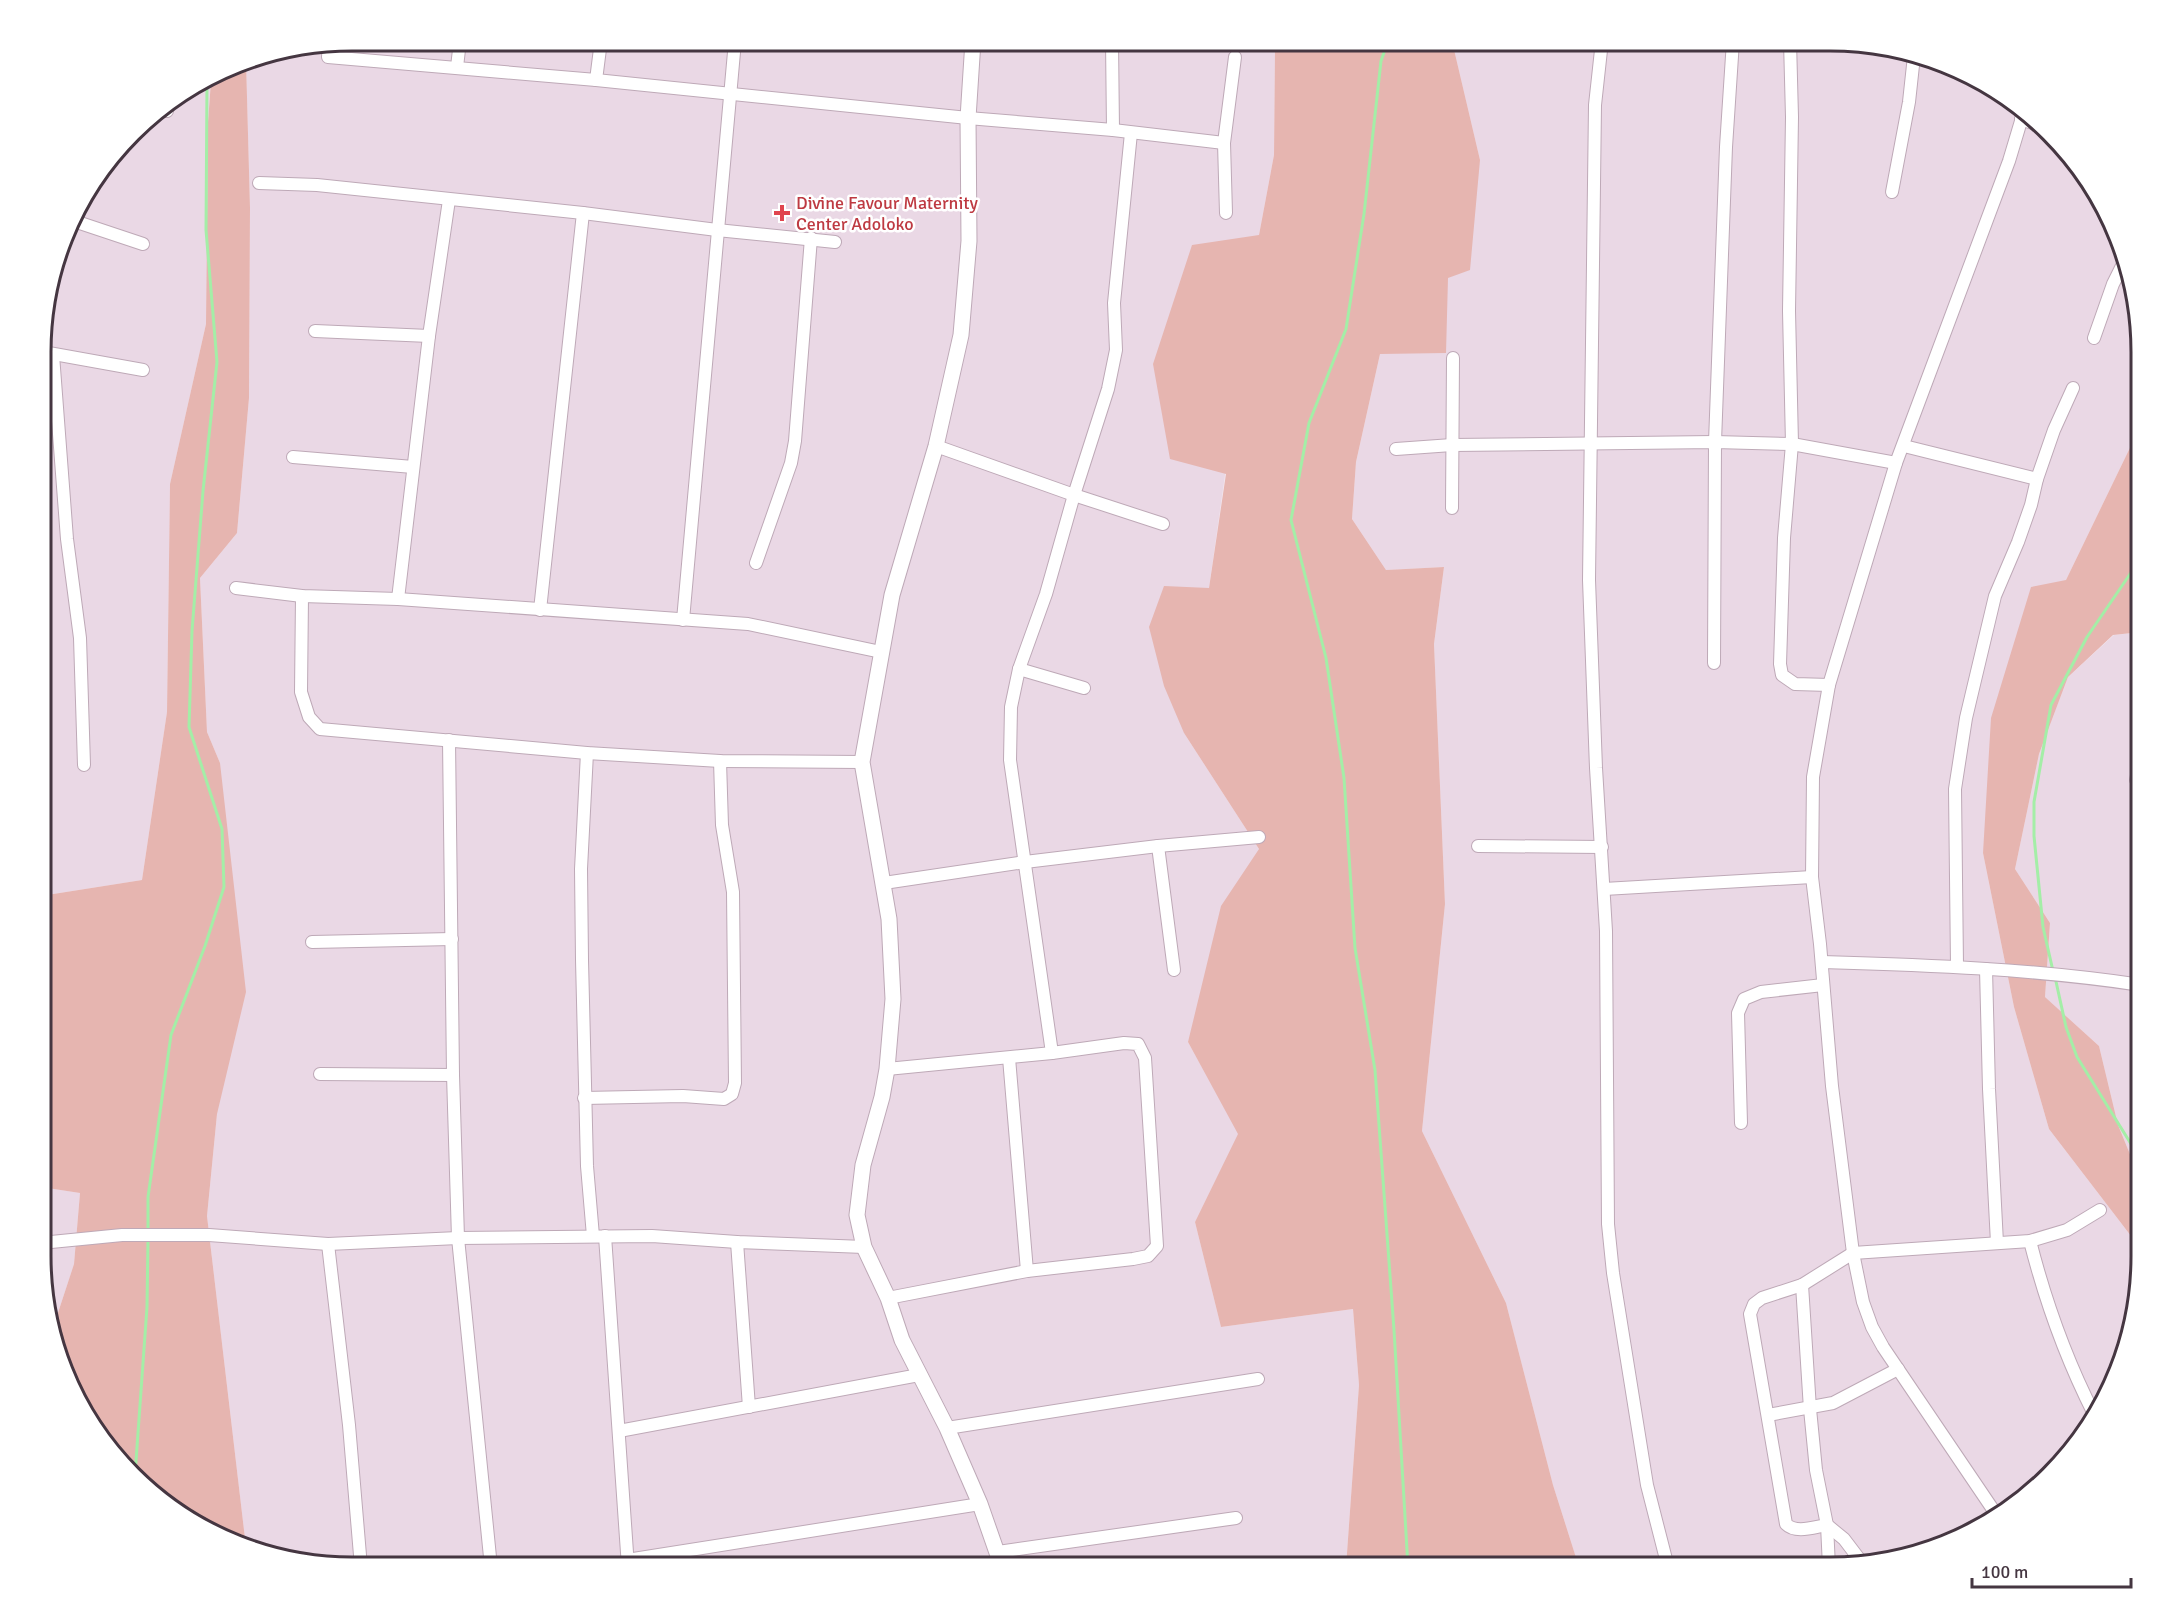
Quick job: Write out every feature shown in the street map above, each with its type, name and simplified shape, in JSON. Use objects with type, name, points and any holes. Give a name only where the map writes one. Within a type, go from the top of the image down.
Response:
[{"type":"street","points":[[457,67],[459,51]]},
{"type":"street","points":[[597,80],[600,51]]},
{"type":"street","points":[[683,620],[734,51]]},
{"type":"street","points":[[972,51],[968,118],[969,241],[961,335],[936,446],[892,595],[862,762],[889,919],[893,999],[887,1069],[882,1097],[863,1165],[857,1215],[864,1246],[888,1298],[902,1340],[947,1428],[980,1504],[999,1557]]},
{"type":"street","points":[[1112,51],[1113,130]]},
{"type":"street","points":[[1601,51],[1594,105],[1589,591],[1596,768],[1606,931],[1608,1224],[1613,1274],[1647,1485],[1665,1557]]},
{"type":"street","points":[[1714,663],[1714,442],[1726,147],[1732,51]]},
{"type":"street","points":[[1790,51],[1792,117],[1789,300],[1792,444],[1784,538],[1780,664],[1782,675],[1788,681],[1795,684],[1829,685]]},
{"type":"street","points":[[329,52],[328,57],[597,80],[968,118],[1113,130],[1224,143]]},
{"type":"street","points":[[1226,213],[1224,143],[1235,57]]},
{"type":"street","points":[[1892,192],[1909,102],[1913,63]]},
{"type":"street","points":[[1993,1509],[1898,1369],[1872,1327],[1863,1302],[1853,1253],[1832,1086],[1822,962],[1812,878],[1813,777],[1829,685],[1896,463],[2021,120]]},
{"type":"street","points":[[1052,1053],[1010,760],[1011,707],[1019,669],[1046,594],[1074,495],[1108,389],[1116,350],[1114,303],[1131,133]]},
{"type":"street","points":[[260,183],[317,185],[583,213],[717,231],[835,242]]},
{"type":"street","points":[[398,598],[429,336],[449,200]]},
{"type":"street","points":[[540,610],[583,213]]},
{"type":"street","points":[[80,223],[143,244]]},
{"type":"street","points":[[756,563],[791,464],[795,441],[811,238]]},
{"type":"street","points":[[2094,338],[2120,270]]},
{"type":"street","points":[[315,332],[429,336]]},
{"type":"street","points":[[51,354],[143,370]]},
{"type":"street","points":[[1452,508],[1453,358]]},
{"type":"street","points":[[51,382],[80,638],[84,765]]},
{"type":"street","points":[[1957,966],[1955,812],[1959,756],[1989,614],[2018,542],[2054,430],[2073,388]]},
{"type":"street","points":[[1396,449],[1452,445],[1714,442],[1792,444],[1896,463]]},
{"type":"street","points":[[936,446],[1163,524]]},
{"type":"street","points":[[1904,446],[2037,479]]},
{"type":"street","points":[[293,457],[413,467]]},
{"type":"street","points":[[236,588],[302,596],[398,598],[748,624],[881,652]]},
{"type":"street","points":[[302,596],[301,692],[309,717],[320,729],[587,753],[720,761],[862,762]]},
{"type":"street","points":[[1019,669],[1084,688]]},
{"type":"street","points":[[449,740],[453,1074],[458,1238],[490,1557]]},
{"type":"street","points":[[587,753],[581,869],[586,1166],[599,1236],[619,1431],[628,1557]]},
{"type":"street","points":[[584,1098],[683,1096],[724,1099],[732,1094],[735,1083],[733,892],[722,825],[720,761]]},
{"type":"street","points":[[884,883],[1025,862],[1158,846],[1260,837]]},
{"type":"street","points":[[1158,846],[1174,970]]},
{"type":"street","points":[[1478,846],[1602,847]]},
{"type":"street","points":[[1604,890],[1812,878]]},
{"type":"street","points":[[312,942],[452,939]]},
{"type":"street","points":[[1822,962],[1957,966],[2061,974],[2131,984]]},
{"type":"street","points":[[1986,969],[1989,1100],[1997,1242]]},
{"type":"street","points":[[1741,1123],[1738,1013],[1744,999],[1761,992],[1823,985]]},
{"type":"street","points":[[887,1069],[1009,1058],[1124,1043],[1138,1044],[1145,1058],[1157,1246],[1148,1256],[1027,1271],[888,1298]]},
{"type":"street","points":[[1009,1058],[1027,1271]]},
{"type":"street","points":[[320,1074],[453,1074]]},
{"type":"street","points":[[1856,1555],[1844,1539],[1827,1525],[1796,1530],[1786,1524],[1750,1314],[1754,1304],[1762,1298],[1802,1285],[1853,1253],[2030,1241],[2067,1230],[2100,1210]]},
{"type":"street","points":[[51,1243],[122,1235],[209,1235],[328,1244],[458,1238],[652,1236],[738,1242],[864,1246]]},
{"type":"street","points":[[2030,1241],[2052,1316],[2090,1407]]},
{"type":"street","points":[[738,1242],[749,1407]]},
{"type":"street","points":[[328,1244],[360,1557]]},
{"type":"street","points":[[1802,1285],[1816,1470],[1827,1525],[1828,1557]]},
{"type":"street","points":[[1768,1415],[1823,1406],[1844,1399],[1898,1369]]},
{"type":"street","points":[[619,1431],[919,1375]]},
{"type":"street","points":[[947,1428],[1258,1379]]},
{"type":"street","points":[[669,1557],[980,1504]]},
{"type":"street","points":[[998,1552],[1236,1518]]},
{"type":"shaded area","points":[[352,51],[1275,51],[1274,155],[1259,235],[1209,588],[1184,733],[1259,849],[1188,1042],[1239,1134],[1195,1222],[1221,1327],[1353,1309],[1359,1385],[1347,1557],[352,1557],[293,1551],[245,1537],[207,1216],[217,1114],[220,763],[207,732],[200,578],[237,533],[249,398],[250,208],[246,70],[293,57]]},
{"type":"shaded area","points":[[1275,51],[1454,51],[1480,160],[1470,270],[1448,278],[1446,353],[1380,354],[1356,462],[1352,519],[1386,570],[1444,567],[1434,644],[1445,904],[1422,1131],[1506,1303],[1553,1485],[1576,1557],[1347,1557],[1359,1385],[1353,1309],[1221,1327],[1195,1222],[1238,1134],[1188,1042],[1221,906],[1259,849],[1184,733],[1164,686],[1149,627],[1164,586],[1209,588],[1226,474],[1170,459],[1153,364],[1192,245],[1259,235],[1274,155]]},
{"type":"shaded area","points":[[1454,51],[1830,51],[1869,54],[1908,61],[1945,74],[1980,91],[2013,113],[2043,139],[2069,169],[2091,202],[2115,255],[2125,293],[2130,333],[2131,446],[2066,580],[1983,853],[2014,1007],[2049,1129],[2131,1236],[2128,1295],[2121,1334],[2108,1371],[2091,1406],[2069,1439],[2043,1469],[2013,1495],[1980,1517],[1927,1541],[1889,1551],[1830,1557],[1576,1557],[1553,1485],[1506,1303],[1422,1131],[1445,904],[1434,644],[1444,567],[1386,570],[1352,519],[1356,462],[1380,354],[1448,278],[1480,160]]},
{"type":"shaded area","points":[[246,70],[250,208],[249,398],[237,533],[200,578],[207,732],[220,763],[246,992],[217,1114],[207,1216],[245,1537],[202,1517],[169,1495],[139,1469],[113,1439],[91,1406],[67,1353],[57,1316],[74,1264],[80,1193],[51,1189],[51,894],[142,880],[167,712],[170,484],[206,324],[208,122],[211,86]]},
{"type":"shaded area","points":[[211,86],[208,122],[206,324],[170,484],[167,712],[142,880],[51,894],[52,333],[61,274],[74,237],[91,202],[113,169],[139,139],[169,113]]},
{"type":"shaded area","points":[[2131,446],[2131,633],[2113,635],[2068,677],[2039,754],[2015,869],[2050,923],[2045,997],[2099,1046],[2118,1125],[2131,1157],[2131,1236],[2049,1129],[2014,1007],[1983,853],[1991,718],[2031,587],[2066,580]]},
{"type":"shaded area","points":[[2131,633],[2131,1157],[2118,1125],[2099,1046],[2045,997],[2050,923],[2015,869],[2039,754],[2068,677],[2114,635]]},
{"type":"shaded area","points":[[51,1189],[80,1193],[74,1264],[57,1316],[51,1256]]},
{"type":"waterway","points":[[1384,51],[1381,61],[1364,214],[1346,329],[1309,423],[1291,520],[1326,658],[1344,778],[1355,948],[1375,1070],[1407,1557]]},
{"type":"waterway","points":[[148,1233],[148,1197],[171,1035],[205,946],[224,887],[222,829],[189,727],[192,631],[203,491],[217,362],[206,230],[207,88]]},
{"type":"waterway","points":[[2053,971],[2043,927],[2034,836],[2034,802],[2051,705],[2087,637],[2131,573]]},
{"type":"waterway","points":[[2055,977],[2066,1027],[2077,1057],[2131,1144]]},
{"type":"waterway","points":[[136,1465],[147,1307],[148,1240]]},
{"type":"place","name":"Divine Favour Maternity Center Adoloko","points":[[782,213]]}]
